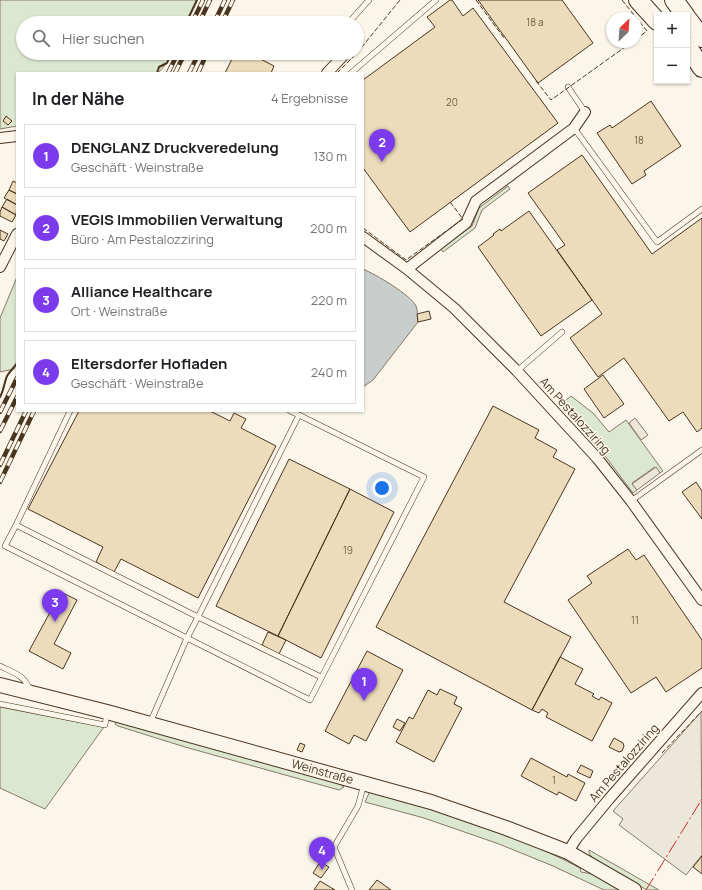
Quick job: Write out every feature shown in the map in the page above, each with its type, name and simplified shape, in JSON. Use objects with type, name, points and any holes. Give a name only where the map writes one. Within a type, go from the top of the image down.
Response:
[{"type":"highway","points":[[638,0],[654,18]]},
{"type":"highway","points":[[652,0],[662,12]]},
{"type":"highway","points":[[674,0],[683,12]]},
{"type":"highway","points":[[690,22],[702,38]]},
{"type":"highway","points":[[688,48],[702,68]]},
{"type":"highway","points":[[690,61],[702,75]]},
{"type":"main road","name":"Weinstraße","points":[[0,684],[107,712],[431,802],[506,828],[568,852],[634,890]]},
{"type":"street","points":[[328,72],[339,60]]},
{"type":"street","points":[[407,269],[466,223],[476,201],[574,128],[585,112]]},
{"type":"street","points":[[0,138],[16,136]]},
{"type":"street","points":[[0,267],[16,236]]},
{"type":"street","name":"Am Pestalozziring","points":[[364,238],[407,269],[454,308],[517,371],[597,458],[631,501],[702,600]]},
{"type":"street","name":"Am Pestalozziring","points":[[568,852],[576,839],[624,782],[702,693]]},
{"type":"lane","points":[[355,16],[369,0]]},
{"type":"lane","points":[[352,72],[436,0]]},
{"type":"lane","points":[[568,87],[585,112]]},
{"type":"lane","points":[[574,128],[657,242],[702,209]]},
{"type":"lane","points":[[517,371],[562,332]]},
{"type":"lane","points":[[70,412],[5,546],[310,700],[424,477],[292,412]]},
{"type":"lane","points":[[149,724],[187,638],[299,415]]},
{"type":"lane","points":[[631,501],[702,450]]},
{"type":"lane","points":[[16,525],[321,677]]},
{"type":"lane","points":[[0,666],[22,677],[27,682],[31,692]]},
{"type":"lane","points":[[0,704],[105,725],[107,712]]},
{"type":"lane","points":[[352,890],[334,847],[358,806],[364,783]]},
{"type":"green space","points":[[0,0],[197,0],[189,16],[16,16],[16,60],[168,60],[159,72],[16,72],[16,126],[0,129]]},
{"type":"green space","points":[[508,186],[510,189],[482,210],[475,228],[443,252],[441,249],[472,226],[479,208]]},
{"type":"green space","points":[[16,279],[16,365],[14,369],[0,372],[0,318]]},
{"type":"green space","points":[[571,396],[593,413],[609,432],[626,420],[663,471],[660,473],[655,467],[632,483],[637,490],[633,493],[605,456],[560,405]]},
{"type":"green space","points":[[0,707],[104,727],[45,809],[0,788]]},
{"type":"green space","points":[[116,721],[338,783],[344,787],[339,790],[185,747],[118,726],[115,724]]},
{"type":"green space","points":[[370,791],[451,815],[504,834],[555,855],[580,868],[581,872],[592,874],[619,890],[604,890],[553,866],[499,844],[424,818],[365,802]]},
{"type":"green space","points":[[589,850],[659,890],[647,890],[593,859],[589,853]]},
{"type":"shaded area","points":[[364,269],[392,285],[413,301],[417,308],[418,322],[373,380],[364,386]]},
{"type":"shaded area","points":[[635,418],[648,435],[641,440],[629,423]]},
{"type":"shaded area","points":[[656,467],[660,473],[637,490],[632,484]]},
{"type":"shaded area","points":[[701,712],[702,855],[686,875],[619,825],[623,819],[613,811]]},
{"type":"building","points":[[450,0],[452,0],[463,16],[473,8],[558,123],[410,232],[364,169],[364,79],[435,27],[427,17]]},
{"type":"building","points":[[478,0],[562,0],[593,43],[538,83]]},
{"type":"building","points":[[232,60],[262,60],[274,66],[271,72],[226,72]]},
{"type":"building","points":[[651,101],[681,146],[644,171],[646,175],[632,184],[597,133],[610,125],[612,128]]},
{"type":"building","points":[[6,116],[12,121],[8,125],[3,121]]},
{"type":"building","points":[[582,155],[652,254],[702,218],[702,428],[697,432],[683,412],[669,421],[624,358],[598,377],[570,338],[602,314],[557,250],[565,245],[528,193]]},
{"type":"building","points":[[13,181],[16,182],[16,194],[9,190]]},
{"type":"building","points":[[9,190],[16,194],[16,204],[4,198]]},
{"type":"building","points":[[7,199],[16,204],[16,215],[2,207]]},
{"type":"building","points":[[2,207],[16,215],[12,222],[0,216]]},
{"type":"building","points":[[529,211],[592,300],[541,336],[478,247],[500,229],[501,231]]},
{"type":"building","points":[[0,230],[8,234],[4,241],[0,239]]},
{"type":"building","points":[[429,311],[431,319],[418,322],[417,314]]},
{"type":"building","points":[[603,375],[624,404],[604,418],[584,389]]},
{"type":"building","points":[[493,406],[539,430],[535,438],[557,450],[553,457],[575,469],[504,602],[571,637],[532,710],[376,627]]},
{"type":"building","points":[[78,412],[212,412],[230,421],[234,413],[246,419],[241,428],[276,446],[198,598],[121,559],[114,572],[96,562],[103,547],[28,509]]},
{"type":"building","points":[[289,459],[350,489],[278,636],[216,606]]},
{"type":"building","points":[[696,482],[702,491],[702,519],[682,492]]},
{"type":"building","points":[[350,489],[394,512],[321,658],[278,636]]},
{"type":"building","points":[[628,549],[636,560],[644,555],[702,640],[702,668],[666,692],[656,677],[631,693],[568,600],[592,583],[587,576]]},
{"type":"building","points":[[61,592],[77,600],[54,644],[71,653],[63,669],[29,651]]},
{"type":"building","points":[[268,632],[286,640],[279,654],[262,645]]},
{"type":"building","points":[[367,651],[403,670],[366,741],[354,735],[349,744],[325,731]]},
{"type":"building","points":[[560,657],[583,669],[575,684],[594,694],[592,696],[599,700],[601,697],[612,703],[592,741],[546,717],[548,713],[542,709],[539,713],[532,710]]},
{"type":"building","points":[[440,689],[457,697],[454,704],[462,708],[434,762],[396,742],[409,717],[413,719],[428,690],[437,695]]},
{"type":"building","points":[[397,719],[405,723],[400,731],[393,727]]},
{"type":"building","points":[[614,738],[623,743],[624,746],[622,751],[619,752],[609,747]]},
{"type":"building","points":[[300,743],[305,745],[302,752],[297,750]]},
{"type":"building","points":[[531,758],[567,777],[568,774],[585,783],[576,801],[559,792],[557,795],[521,776]]},
{"type":"building","points":[[581,765],[593,771],[590,778],[577,772]]},
{"type":"building","points":[[702,856],[702,874],[693,867]]},
{"type":"building","points":[[320,862],[329,867],[321,878],[313,873]]},
{"type":"building","points":[[377,880],[391,890],[369,890]]},
{"type":"building","points":[[320,881],[335,890],[314,890]]},
{"type":"railway","points":[[195,16],[203,0]]},
{"type":"railway","points":[[202,16],[210,0]]},
{"type":"railway","points":[[217,16],[225,0]]},
{"type":"railway","points":[[225,16],[233,0]]},
{"type":"railway","points":[[168,72],[174,60]]},
{"type":"railway","points":[[176,72],[182,60]]},
{"type":"railway","points":[[190,72],[196,60]]},
{"type":"railway","points":[[198,72],[204,60]]},
{"type":"railway","points":[[0,412],[16,380]]},
{"type":"railway","points":[[0,431],[16,399]]},
{"type":"railway","points":[[0,465],[26,412]]},
{"type":"railway","points":[[0,482],[34,412]]},
{"type":"fence","points":[[364,44],[400,0]]},
{"type":"fence","points":[[476,0],[504,38]]},
{"type":"fence","points":[[622,0],[632,12]]},
{"type":"fence","points":[[642,25],[647,31],[642,35]]},
{"type":"fence","points":[[536,81],[551,100],[624,48]]},
{"type":"fence","points":[[338,72],[350,60]]},
{"type":"fence","points":[[364,229],[406,260],[463,219],[450,202]]},
{"type":"fence","points":[[662,753],[702,711]]},
{"type":"wall","points":[[189,16],[197,0]]},
{"type":"wall","points":[[157,72],[159,67],[167,63],[168,60]]},
{"type":"wall","points":[[0,397],[7,376],[16,364]]},
{"type":"power","points":[[646,890],[702,799]]},
{"type":"place","name":"VEGIS Immobilien Verwaltung","points":[[382,162]]},
{"type":"place","name":"Alliance Healthcare","points":[[55,622]]},
{"type":"place","name":"DENGLANZ Druckveredelung","points":[[364,701]]},
{"type":"place","name":"Eltersdorfer Hofladen","points":[[322,870]]}]
